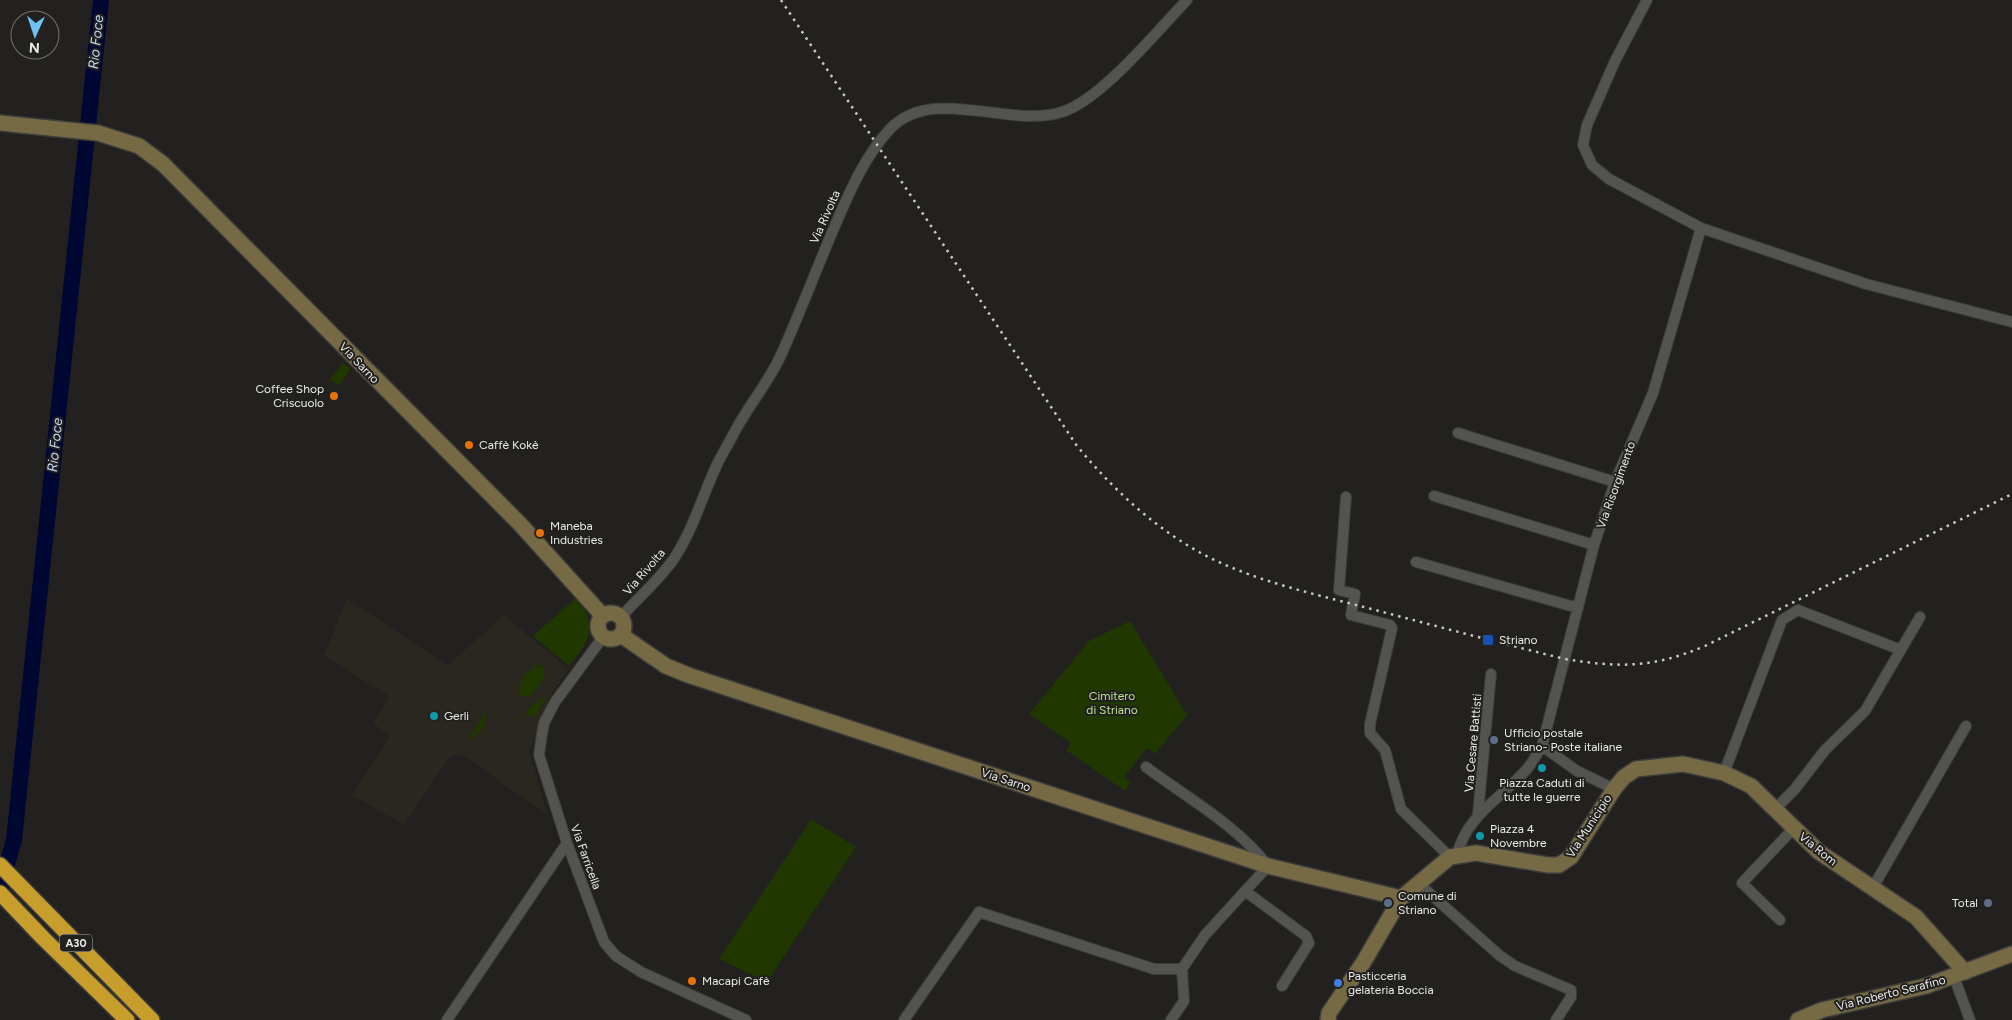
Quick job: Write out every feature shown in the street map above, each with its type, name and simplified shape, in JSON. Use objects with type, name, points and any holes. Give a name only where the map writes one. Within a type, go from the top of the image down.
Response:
[{"type":"highway","name":"A30","points":[[0,865],[152,1020]]},
{"type":"highway","name":"A30","points":[[0,893],[43,938],[128,1020]]},
{"type":"main road","name":"Via Sarno","points":[[0,123],[98,133],[139,146],[163,164],[520,524],[603,616]]},
{"type":"main road","points":[[610,614],[620,618],[624,628],[621,634],[610,639],[603,636],[598,626],[603,616],[610,614]]},
{"type":"main road","name":"Via Sarno","points":[[621,634],[666,666],[688,675],[1268,866],[1401,898]]},
{"type":"main road","name":"Via Rom","points":[[1654,766],[1683,764],[1724,773],[1751,786],[1793,829],[1819,852],[1916,917],[1960,974]]},
{"type":"main road","name":"Via Municipio","points":[[1454,856],[1476,853],[1548,865],[1559,865],[1571,857],[1614,789],[1624,777],[1636,769],[1654,766]]},
{"type":"main road","name":"Via Risorgimento","points":[[1328,1020],[1329,1013],[1363,963],[1401,898],[1454,856]]},
{"type":"main road","name":"Via Roberto Serafino","points":[[1798,1020],[1822,1010],[1926,986],[2012,954]]},
{"type":"street","name":"Via Rivolta","points":[[620,618],[672,562],[689,533],[715,469],[741,420],[780,357],[847,197],[866,162],[892,127],[911,114],[929,110],[956,108],[1015,116],[1040,116],[1062,113],[1075,107],[1103,87],[1187,0]]},
{"type":"street","points":[[1647,0],[1592,112],[1584,134],[1584,150],[1592,166],[1609,179],[1701,228],[1866,284],[2012,322]]},
{"type":"street","name":"Via Risorgimento","points":[[1454,856],[1478,814],[1527,769],[1542,746],[1594,545],[1615,482],[1653,393],[1701,228]]},
{"type":"street","points":[[1458,432],[1615,482]]},
{"type":"street","points":[[1346,496],[1339,590],[1356,594],[1351,614],[1390,625],[1392,628],[1370,724],[1370,733],[1385,750],[1401,808],[1454,856]]},
{"type":"street","points":[[1434,496],[1594,545]]},
{"type":"street","points":[[1416,562],[1578,608]]},
{"type":"street","points":[[1724,773],[1782,620],[1798,610],[1901,650]]},
{"type":"street","points":[[1775,809],[1795,789],[1825,750],[1865,711],[1920,617]]},
{"type":"street","name":"Via Farricella","points":[[603,636],[555,702],[544,723],[542,734],[539,754],[567,843],[604,942],[616,956],[641,972],[746,1020]]},
{"type":"street","name":"Via Cesare Battisti","points":[[1478,814],[1491,674]]},
{"type":"street","points":[[1872,889],[1966,726]]},
{"type":"street","points":[[1542,746],[1577,770],[1614,789]]},
{"type":"street","points":[[1146,767],[1238,835],[1256,850],[1268,866],[1206,935],[1182,969],[1184,1001],[1171,1020]]},
{"type":"street","points":[[1780,920],[1742,883],[1793,829]]},
{"type":"street","points":[[447,1020],[567,843]]},
{"type":"street","points":[[1418,883],[1499,956],[1515,966],[1571,990],[1571,997],[1556,1020]]},
{"type":"street","points":[[1246,891],[1306,936],[1309,943],[1282,986]]},
{"type":"street","points":[[904,1020],[978,912],[1154,969],[1182,969]]},
{"type":"street","points":[[1960,974],[1970,1020]]},
{"type":"shaded area","name":"Gerli","points":[[347,599],[448,665],[504,615],[569,669],[551,694],[529,751],[547,815],[467,758],[456,755],[448,759],[404,825],[352,795],[390,736],[373,723],[389,696],[324,656]]},
{"type":"green space","points":[[343,363],[351,368],[339,386],[330,379]]},
{"type":"green space","points":[[577,597],[588,616],[589,633],[582,649],[569,666],[533,636]]},
{"type":"green space","name":"Cimitero di Striano","points":[[1130,621],[1187,715],[1155,754],[1147,748],[1124,777],[1131,783],[1125,791],[1066,750],[1071,743],[1029,714],[1089,641]]},
{"type":"green space","points":[[539,664],[542,665],[544,670],[541,683],[528,697],[521,696],[518,692],[524,675]]},
{"type":"green space","points":[[546,695],[535,717],[525,714],[529,708]]},
{"type":"green space","points":[[487,711],[484,727],[468,741],[467,740]]},
{"type":"green space","points":[[811,819],[856,847],[767,982],[719,959]]},
{"type":"waterway","name":"Rio Foce","points":[[0,889],[14,840],[101,0]]},
{"type":"railway","points":[[781,0],[1077,446],[1118,491],[1149,518],[1199,552],[1237,570],[1298,590],[1565,659],[1603,664],[1636,664],[1669,659],[1705,646],[2012,494]]},
{"type":"place","name":"Coffee Shop Criscuolo","points":[[334,396]]},
{"type":"place","name":"Caffè Kokè","points":[[469,445]]},
{"type":"place","name":"Maneba Industries","points":[[540,533]]},
{"type":"place","name":"Striano","points":[[1488,640]]},
{"type":"place","name":"Gerli","points":[[434,716]]},
{"type":"place","name":"Ufficio postale Striano- Poste italiane","points":[[1494,740]]},
{"type":"place","name":"Piazza Caduti di tutte le guerre","points":[[1542,768]]},
{"type":"place","name":"Piazza 4 Novembre","points":[[1480,836]]},
{"type":"place","name":"Comune di Striano","points":[[1388,903]]},
{"type":"place","name":"Total","points":[[1988,903]]},
{"type":"place","name":"Macapi Cafè","points":[[692,981]]},
{"type":"place","name":"Pasticceria gelateria Boccia","points":[[1338,983]]}]
